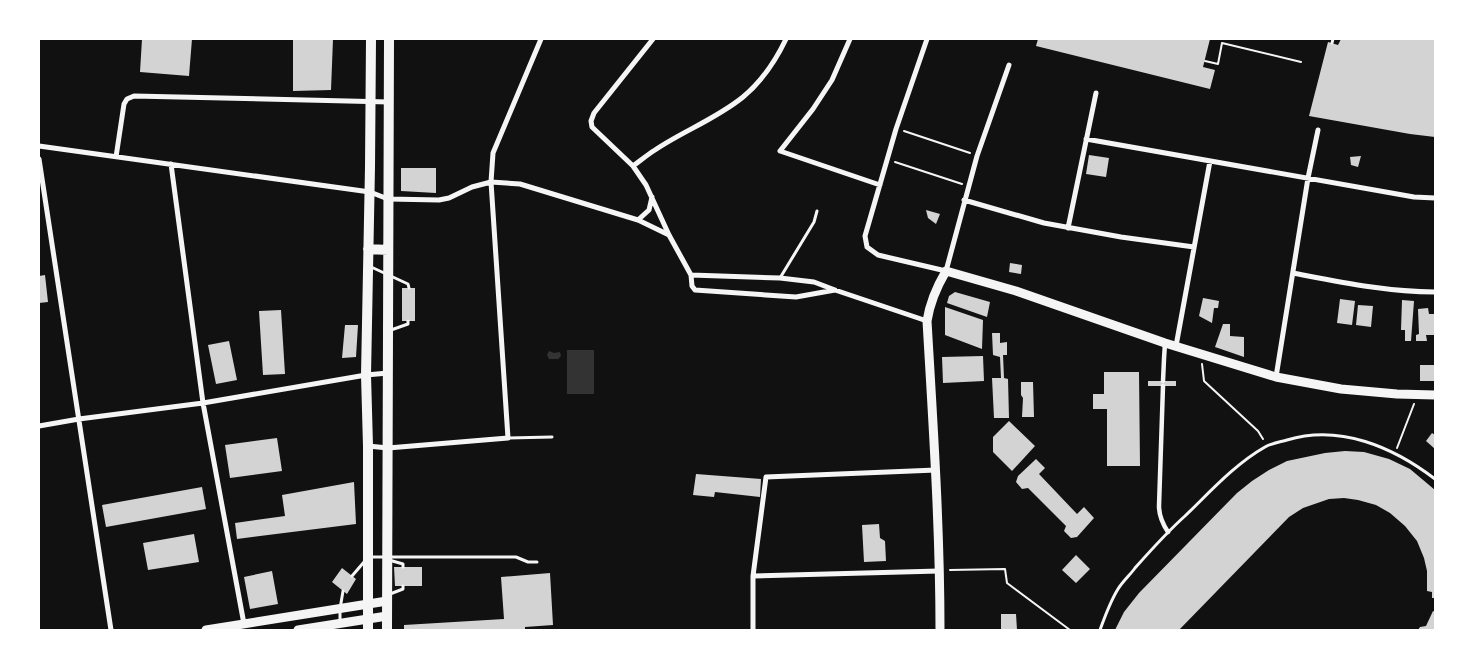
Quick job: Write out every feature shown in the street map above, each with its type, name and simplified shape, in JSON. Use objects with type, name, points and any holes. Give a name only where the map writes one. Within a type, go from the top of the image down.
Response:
[{"type":"main road","points":[[368,630],[366,375],[371,39]]},
{"type":"main road","points":[[387,630],[389,39]]},
{"type":"main road","points":[[368,249],[388,250]]},
{"type":"street","points":[[368,446],[388,448],[508,438],[491,182],[494,153],[541,39]]},
{"type":"street","points":[[653,39],[594,113],[591,121],[592,128],[633,166],[652,196],[669,235],[691,276],[692,286],[695,290],[712,292],[796,298],[835,290]]},
{"type":"street","points":[[633,166],[655,150],[723,112],[744,96],[768,68],[786,39]]},
{"type":"street","points":[[850,39],[832,80],[813,109],[780,151],[880,185]]},
{"type":"street","points":[[927,39],[896,129],[865,236],[867,247],[878,255],[1016,290],[1098,321],[1276,377],[1341,389],[1435,395]]},
{"type":"street","points":[[940,630],[936,470],[927,321],[929,305],[946,271],[964,200],[1009,65]]},
{"type":"street","points":[[1068,228],[1096,93]]},
{"type":"street","points":[[116,157],[124,104],[127,99],[134,96],[389,102]]},
{"type":"street","points":[[1276,377],[1308,178],[1318,130]]},
{"type":"street","points":[[1086,140],[1414,197],[1435,198]]},
{"type":"street","points":[[39,146],[370,192],[388,198],[438,200],[450,198],[472,186],[491,182],[520,184],[638,220],[669,235]]},
{"type":"street","points":[[39,159],[111,630]]},
{"type":"street","points":[[1176,346],[1210,161]]},
{"type":"street","points":[[171,164],[203,403],[244,624]]},
{"type":"street","points":[[638,220],[649,210],[652,196]]},
{"type":"street","points":[[964,200],[1068,228],[1194,247]]},
{"type":"street","points":[[1293,273],[1368,287],[1435,292]]},
{"type":"street","points":[[691,276],[780,278],[814,282],[927,321]]},
{"type":"street","points":[[1166,343],[1159,516],[1168,532]]},
{"type":"street","points":[[39,426],[203,403],[366,375],[388,373]]},
{"type":"street","points":[[753,630],[753,576],[766,476],[936,470]]},
{"type":"street","points":[[753,576],[940,571]]},
{"type":"street","points":[[206,630],[340,609],[368,604],[387,598]]},
{"type":"street","points":[[298,630],[387,616]]},
{"type":"lane","points":[[780,278],[814,222],[817,211]]},
{"type":"lane","points":[[368,266],[408,284],[409,288]]},
{"type":"lane","points":[[388,331],[408,324],[408,320]]},
{"type":"lane","points":[[1100,630],[1119,587],[1168,532],[1241,463],[1267,446],[1298,436],[1322,434],[1347,437],[1395,453],[1435,479]]},
{"type":"lane","points":[[508,438],[552,437]]},
{"type":"lane","points":[[352,576],[368,557],[516,557],[528,562],[537,562]]},
{"type":"lane","points":[[387,558],[403,565],[403,557]]},
{"type":"lane","points":[[387,598],[403,589],[403,586]]},
{"type":"lane","points":[[340,623],[342,591]]},
{"type":"path","points":[[1205,61],[1218,64],[1222,43],[1301,62]]},
{"type":"path","points":[[896,129],[978,156]]},
{"type":"path","points":[[887,160],[969,186]]},
{"type":"path","points":[[1200,354],[1204,381],[1258,431],[1267,446]]},
{"type":"path","points":[[1395,453],[1418,394]]},
{"type":"path","points":[[940,571],[1006,569],[1008,583],[1070,630]]},
{"type":"shaded area","points":[[567,350],[594,350],[594,394],[567,394]]},
{"type":"shaded area","points":[[549,351],[554,353],[560,352],[561,356],[558,359],[549,359],[547,355]]},
{"type":"building","points":[[142,39],[192,39],[189,76],[140,72]]},
{"type":"building","points":[[293,39],[333,39],[331,90],[293,91]]},
{"type":"building","points":[[1038,39],[1210,39],[1203,67],[1215,70],[1210,89],[1036,46]]},
{"type":"building","points":[[1341,39],[1435,39],[1435,137],[1309,116],[1328,42],[1338,45]]},
{"type":"building","points":[[1089,155],[1109,158],[1106,177],[1086,174]]},
{"type":"building","points":[[1361,156],[1358,167],[1351,165],[1350,157]]},
{"type":"building","points":[[401,168],[436,168],[436,193],[401,191]]},
{"type":"building","points":[[926,210],[940,214],[936,224],[928,218]]},
{"type":"building","points":[[1010,263],[1022,265],[1021,274],[1009,272]]},
{"type":"building","points":[[45,275],[48,302],[39,303],[39,276]]},
{"type":"building","points":[[402,288],[415,288],[415,321],[402,321]]},
{"type":"building","points":[[955,292],[990,302],[987,317],[947,303],[949,296]]},
{"type":"building","points":[[1203,298],[1219,301],[1218,308],[1214,308],[1212,323],[1199,316]]},
{"type":"building","points":[[1340,299],[1355,301],[1352,325],[1337,323]]},
{"type":"building","points":[[1402,300],[1414,301],[1411,341],[1405,341],[1405,330],[1401,330]]},
{"type":"building","points":[[1358,305],[1373,306],[1371,327],[1356,325]]},
{"type":"building","points":[[945,307],[983,320],[982,349],[945,335]]},
{"type":"building","points":[[1428,308],[1429,314],[1434,314],[1435,335],[1426,335],[1427,341],[1416,341],[1416,335],[1419,334],[1418,309]]},
{"type":"building","points":[[281,310],[285,374],[263,375],[259,311]]},
{"type":"building","points":[[1223,324],[1230,324],[1230,336],[1244,337],[1244,357],[1215,347]]},
{"type":"building","points":[[345,325],[358,325],[356,357],[342,358]]},
{"type":"building","points":[[992,333],[1000,333],[1000,343],[1007,342],[1007,355],[1003,355],[1004,378],[1008,379],[1009,418],[994,418],[992,378],[1001,378],[1000,357],[993,355]]},
{"type":"building","points":[[229,341],[237,380],[216,384],[208,345]]},
{"type":"building","points":[[983,356],[984,381],[943,383],[942,357]]},
{"type":"building","points":[[1420,365],[1435,365],[1435,381],[1420,381]]},
{"type":"building","points":[[1104,372],[1139,372],[1140,466],[1107,466],[1107,409],[1093,409],[1093,394],[1104,394]]},
{"type":"building","points":[[1148,381],[1176,381],[1176,386],[1148,386]]},
{"type":"building","points":[[1021,382],[1033,382],[1034,417],[1022,417],[1023,398],[1021,395]]},
{"type":"building","points":[[1009,421],[1035,446],[1012,471],[993,452],[993,437]]},
{"type":"building","points":[[1432,433],[1435,435],[1435,449],[1426,441]]},
{"type":"building","points":[[277,438],[282,471],[230,478],[225,445]]},
{"type":"building","points":[[1345,451],[1364,452],[1389,459],[1410,469],[1435,490],[1435,598],[1432,598],[1432,592],[1427,591],[1427,571],[1417,541],[1405,526],[1390,513],[1376,505],[1344,498],[1329,499],[1303,508],[1289,517],[1179,630],[1115,630],[1124,612],[1139,593],[1237,493],[1252,481],[1287,461]]},
{"type":"building","points":[[1036,459],[1045,468],[1039,474],[1077,514],[1084,507],[1094,518],[1077,537],[1071,538],[1064,531],[1066,526],[1028,488],[1022,489],[1016,482],[1018,476]]},
{"type":"building","points":[[696,474],[761,479],[760,497],[715,492],[714,497],[693,495]]},
{"type":"building","points":[[354,482],[356,524],[237,539],[235,523],[285,516],[282,495]]},
{"type":"building","points":[[202,487],[206,509],[106,527],[102,505]]},
{"type":"building","points":[[879,524],[880,538],[885,541],[886,561],[864,562],[862,525]]},
{"type":"building","points":[[194,534],[199,562],[148,570],[143,543]]},
{"type":"building","points":[[1076,555],[1090,569],[1076,583],[1062,570]]},
{"type":"building","points":[[394,567],[422,567],[422,586],[395,586]]},
{"type":"building","points":[[342,568],[356,579],[347,594],[332,582]]},
{"type":"building","points":[[272,571],[278,604],[250,609],[244,577]]},
{"type":"building","points":[[550,573],[553,625],[525,627],[525,630],[404,630],[404,625],[504,619],[501,577]]},
{"type":"building","points":[[1433,611],[1435,612],[1435,630],[1418,630],[1420,627],[1426,626]]},
{"type":"building","points":[[1001,614],[1016,614],[1017,630],[1001,630]]}]
